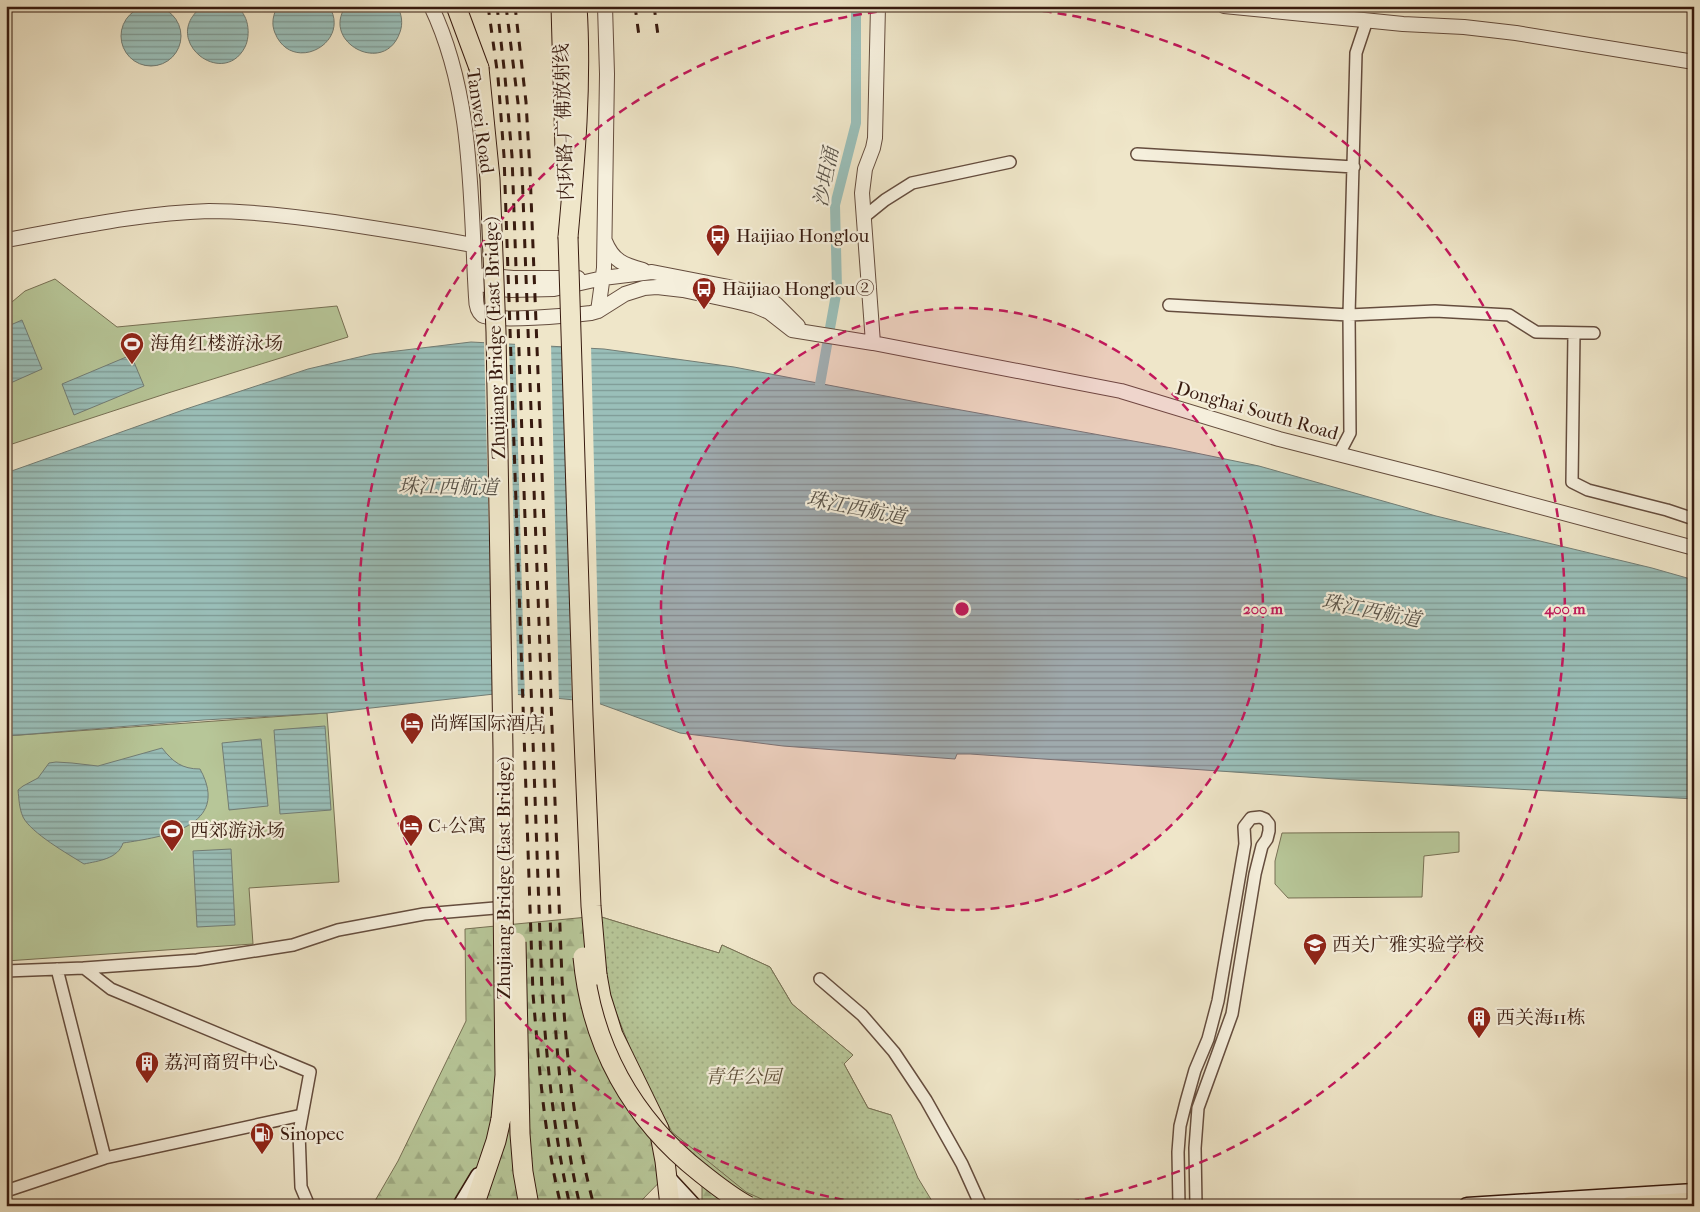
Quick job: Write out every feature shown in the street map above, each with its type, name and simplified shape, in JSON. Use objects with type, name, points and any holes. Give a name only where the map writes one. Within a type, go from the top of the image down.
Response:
[{"type":"highway","points":[[456,6],[479,68]]},
{"type":"highway","points":[[466,6],[479,68]]},
{"type":"highway","name":"内环路-广佛放射线","points":[[560,6],[568,237]]},
{"type":"highway","points":[[577,6],[578,132],[568,237],[582,715],[591,906],[601,997],[613,1036],[659,1129],[670,1206]]},
{"type":"highway","name":"Zhujiang Bridge (East Bridge)","points":[[474,1206],[496,1142],[501,1119],[505,1075],[502,878],[504,756],[493,253],[488,146],[479,68]]},
{"type":"highway","points":[[582,715],[581,932],[586,984],[597,1028],[621,1084],[657,1132],[687,1162],[718,1187],[748,1206]]},
{"type":"highway","points":[[504,756],[515,909],[520,1134],[523,1172],[530,1206]]},
{"type":"highway","points":[[1630,1206],[1694,1202]]},
{"type":"main road","points":[[461,1206],[490,1160]]},
{"type":"main road","points":[[667,1178],[694,1206]]},
{"type":"main road","points":[[1467,1206],[1694,1192]]},
{"type":"street","name":"Tanwei Road","points":[[431,6],[448,44],[457,80],[466,144],[472,245]]},
{"type":"street","points":[[598,311],[603,278],[606,6]]},
{"type":"street","points":[[873,343],[863,181],[875,138],[878,6]]},
{"type":"street","points":[[1224,6],[1368,13],[1516,33],[1694,62]]},
{"type":"street","points":[[1339,454],[1350,433],[1349,315],[1356,53],[1368,13]]},
{"type":"street","points":[[1137,154],[1354,167]]},
{"type":"street","points":[[864,217],[885,200],[912,183],[1010,162]]},
{"type":"street","points":[[6,240],[123,220],[208,211],[285,215],[396,231],[472,245]]},
{"type":"street","points":[[604,238],[612,255],[624,264],[766,297],[812,334]]},
{"type":"street","name":"Donghai South Road","points":[[472,245],[477,305],[481,314],[486,317],[539,317],[598,311],[625,294],[644,288],[668,288],[755,306],[770,312],[792,330],[873,343],[1122,391],[1252,431],[1694,548]]},
{"type":"street","points":[[474,272],[502,278],[603,278],[652,272]]},
{"type":"street","points":[[1169,306],[1349,315],[1435,311],[1509,315],[1536,332],[1594,333]]},
{"type":"street","points":[[1574,333],[1572,482],[1588,490],[1667,510],[1694,519]]},
{"type":"street","points":[[1179,1206],[1178,1152],[1180,1126],[1195,1070],[1208,1039],[1218,1001],[1244,844],[1244,827],[1251,818],[1260,817],[1265,819],[1269,831],[1267,839],[1262,846],[1255,874],[1232,1014],[1198,1108],[1195,1148],[1196,1206]]},
{"type":"street","points":[[6,971],[84,968],[207,958],[293,946],[338,930],[424,914],[494,908]]},
{"type":"street","points":[[84,968],[111,989],[310,1072],[299,1132],[301,1187],[309,1206]]},
{"type":"street","points":[[57,969],[105,1158]]},
{"type":"street","points":[[820,979],[862,1014],[894,1052],[926,1100],[962,1164],[981,1206]]},
{"type":"street","points":[[6,1191],[105,1158],[302,1115]]},
{"type":"green space","name":"海角红楼游泳场","points":[[55,279],[117,327],[337,306],[348,337],[6,446],[6,307],[25,291]]},
{"type":"green space","name":"西郊游泳场","points":[[327,713],[339,882],[249,888],[253,944],[6,961],[6,736]]},
{"type":"green space","points":[[1459,832],[1459,852],[1424,856],[1422,897],[1288,898],[1275,884],[1275,861],[1282,833]]},
{"type":"green space","points":[[598,916],[719,953],[722,945],[770,967],[792,1004],[853,1055],[844,1064],[868,1108],[891,1115],[802,1206],[702,1206],[702,1186],[678,1163],[641,1201],[641,1206],[372,1206],[398,1161],[466,1021],[465,929]]},
{"type":"green space","name":"青年公园","points":[[598,916],[719,953],[722,945],[770,967],[792,1004],[853,1055],[844,1064],[868,1108],[891,1115],[918,1178],[935,1206],[777,1206],[746,1192],[672,1132],[637,1066],[605,984]]},
{"type":"water","points":[[231,5],[243,13],[248,30],[247,42],[235,59],[223,63],[210,62],[199,55],[191,45],[187,32],[191,19],[203,6]]},
{"type":"water","points":[[145,6],[157,6],[173,14],[179,24],[181,36],[179,48],[173,58],[157,66],[145,66],[129,58],[121,42],[121,30],[129,14]]},
{"type":"water","points":[[278,6],[329,6],[334,20],[333,32],[327,42],[317,49],[306,53],[294,52],[283,45],[275,33],[273,19]]},
{"type":"water","points":[[346,6],[397,6],[402,26],[392,45],[382,52],[369,53],[358,49],[348,42],[341,32],[340,19]]},
{"type":"water","points":[[22,320],[42,369],[6,385],[6,327]]},
{"type":"water","name":"珠江西航道","points":[[471,342],[604,349],[734,367],[1172,448],[1259,466],[1436,516],[1652,568],[1694,580],[1694,799],[1336,779],[970,754],[957,754],[955,759],[783,746],[680,733],[595,702],[503,693],[327,713],[204,720],[6,736],[6,473],[186,409],[308,369],[372,354]]},
{"type":"water","points":[[131,355],[144,386],[74,415],[62,384]]},
{"type":"water","points":[[325,726],[331,810],[280,814],[274,730]]},
{"type":"water","points":[[261,739],[268,806],[229,810],[222,743]]},
{"type":"water","points":[[162,748],[178,764],[188,768],[200,769],[207,789],[207,804],[200,816],[188,826],[156,837],[123,843],[117,853],[112,856],[84,864],[34,830],[23,817],[18,790],[38,778],[49,763],[98,766]]},
{"type":"water","points":[[231,849],[235,925],[197,927],[193,851]]},
{"type":"pier","points":[[484,340],[509,341],[518,697],[493,696]]},
{"type":"pier","points":[[515,342],[551,344],[559,701],[525,698]]},
{"type":"pier","points":[[562,344],[591,346],[600,706],[572,702]]},
{"type":"waterway","name":"沙坦涌","points":[[820,384],[837,289],[835,205],[856,123],[856,6]]},
{"type":"railway","points":[[488,6],[498,77],[504,156],[533,994],[546,1127],[561,1206]]},
{"type":"railway","points":[[497,6],[512,156],[542,992],[552,1099],[570,1206]]},
{"type":"railway","points":[[506,6],[518,103],[522,170],[553,995],[566,1127],[580,1206]]},
{"type":"railway","points":[[515,6],[526,102],[530,171],[562,978],[572,1093],[581,1150],[594,1206]]},
{"type":"railway","points":[[635,6],[639,36]]},
{"type":"railway","points":[[654,6],[658,35]]},
{"type":"place","name":"Haijiao Honglou","points":[[718,257]]},
{"type":"place","name":"Haijiao Honglou②","points":[[704,310]]},
{"type":"place","name":"海角红楼游泳场","points":[[132,365]]},
{"type":"place","name":"尚辉国际酒店","points":[[412,745]]},
{"type":"place","name":"C+公寓","points":[[411,847]]},
{"type":"place","name":"西郊游泳场","points":[[172,852]]},
{"type":"place","name":"西关广雅实验学校","points":[[1315,966]]},
{"type":"place","name":"西关海11栋","points":[[1479,1039]]},
{"type":"place","name":"荔河商贸中心","points":[[147,1084]]},
{"type":"place","name":"Sinopec","points":[[262,1155]]}]
